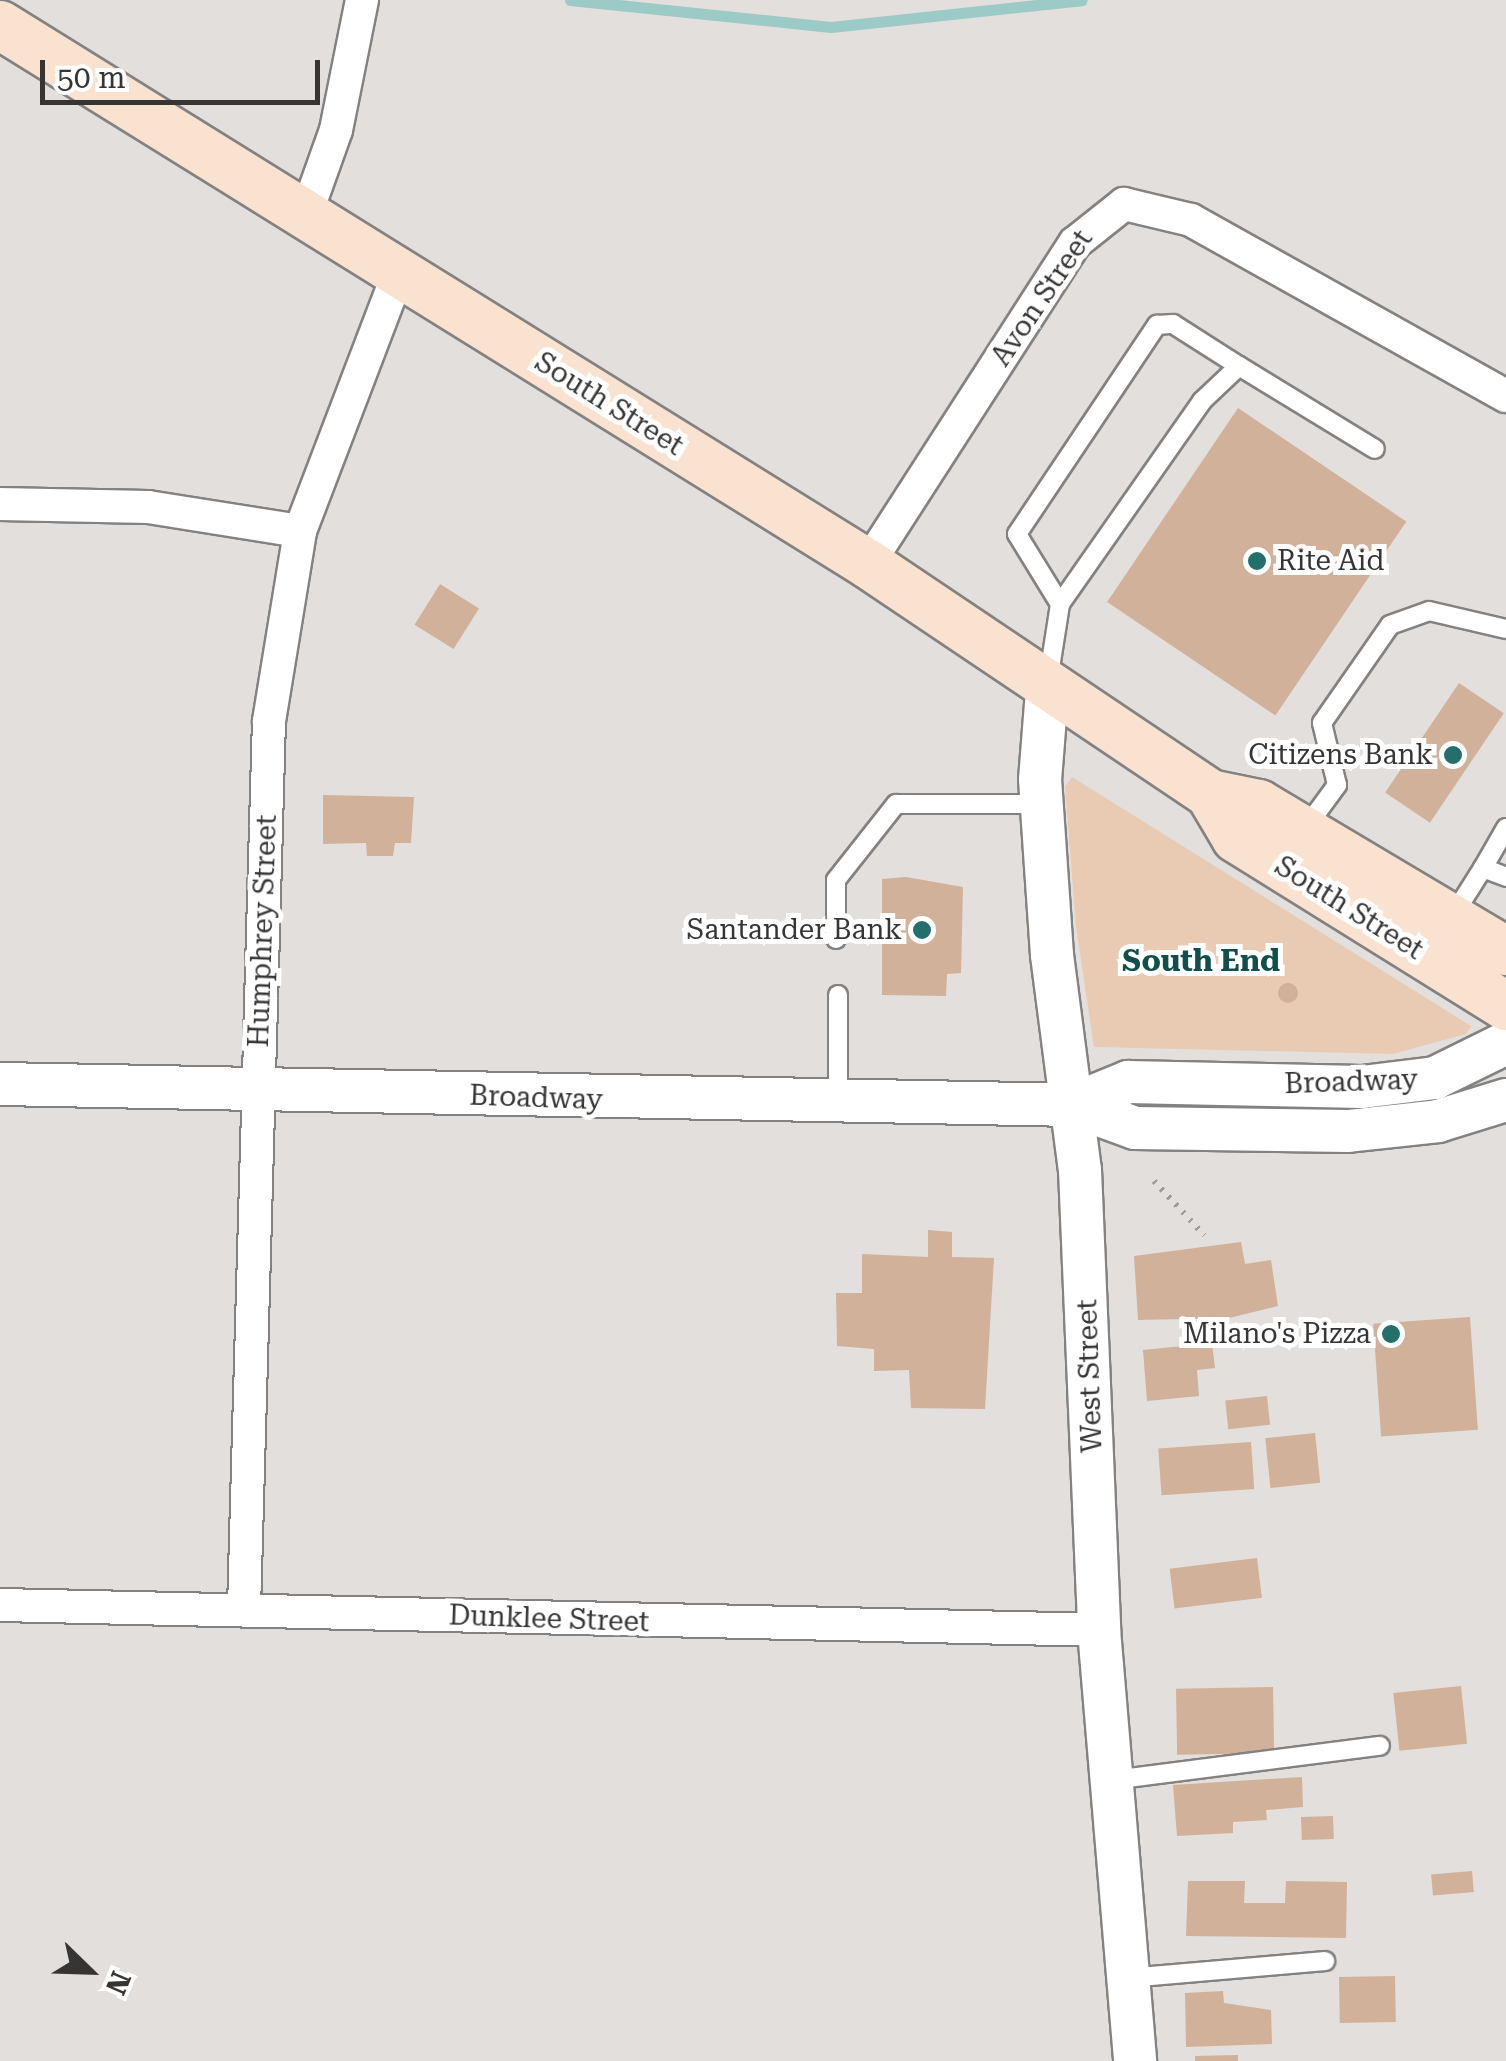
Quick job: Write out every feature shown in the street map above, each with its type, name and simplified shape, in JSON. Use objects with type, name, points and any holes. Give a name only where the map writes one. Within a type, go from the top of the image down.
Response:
[{"type":"main road","name":"South Street","points":[[0,25],[868,564],[1046,691],[1210,794],[1259,804],[1506,951]]},
{"type":"main road","name":"South Street","points":[[1210,794],[1236,838],[1506,1006]]},
{"type":"street","points":[[305,217],[336,130],[362,0]]},
{"type":"street","name":"Avon Street","points":[[868,564],[1074,243],[1124,204],[1191,220],[1506,396]]},
{"type":"street","name":"Humphrey Street","points":[[244,1609],[269,721],[300,531],[398,274]]},
{"type":"street","points":[[0,504],[148,506],[300,531]]},
{"type":"street","name":"West Street","points":[[1046,691],[1042,804],[1072,1105],[1099,1630],[1135,2061]]},
{"type":"street","name":"Broadway","points":[[1072,1105],[1128,1082],[1362,1086],[1435,1078],[1506,1044]]},
{"type":"street","name":"Broadway","points":[[0,1084],[839,1105],[1072,1105],[1135,1128],[1348,1132],[1438,1122],[1506,1102]]},
{"type":"street","name":"Dunklee Street","points":[[0,1606],[1099,1630]]},
{"type":"lane","points":[[1060,604],[1017,534],[1158,325],[1173,324],[1374,449]]},
{"type":"lane","points":[[1046,691],[1060,604],[1202,400],[1239,366]]},
{"type":"lane","points":[[1303,831],[1337,785],[1322,723],[1390,624],[1430,610],[1506,629]]},
{"type":"lane","points":[[836,939],[836,880],[896,804],[1042,804]]},
{"type":"lane","points":[[1452,917],[1506,828]]},
{"type":"lane","points":[[1483,868],[1506,876]]},
{"type":"lane","points":[[838,995],[839,1105]]},
{"type":"lane","points":[[1112,1780],[1380,1746]]},
{"type":"lane","points":[[1128,1978],[1325,1960]]},
{"type":"path","points":[[1154,1181],[1204,1235]]},
{"type":"shaded area","points":[[1072,777],[1471,1026],[1466,1034],[1393,1054],[1094,1047],[1076,926],[1065,787]]},
{"type":"building","name":"Rite Aid","points":[[1238,408],[1406,522],[1275,716],[1107,602]]},
{"type":"building","points":[[440,584],[479,608],[454,649],[415,625]]},
{"type":"building","points":[[1459,683],[1504,713],[1430,823],[1385,792]]},
{"type":"building","points":[[323,795],[414,797],[411,843],[395,843],[393,856],[367,856],[366,843],[323,844]]},
{"type":"building","name":"Santander Bank","points":[[906,877],[963,887],[961,973],[947,974],[946,996],[882,995],[882,879]]},
{"type":"building","points":[[1288,983],[1298,993],[1288,1003],[1278,993]]},
{"type":"building","points":[[928,1230],[952,1232],[952,1257],[994,1258],[985,1409],[911,1408],[909,1370],[874,1371],[874,1349],[837,1346],[836,1293],[862,1293],[862,1254],[928,1257]]},
{"type":"building","points":[[1241,1242],[1245,1264],[1271,1260],[1278,1306],[1229,1318],[1138,1320],[1134,1256]]},
{"type":"building","points":[[1470,1317],[1478,1430],[1381,1436],[1373,1324]]},
{"type":"building","points":[[1212,1343],[1215,1368],[1197,1370],[1199,1396],[1147,1401],[1143,1350]]},
{"type":"building","points":[[1267,1396],[1270,1425],[1228,1429],[1225,1400]]},
{"type":"building","points":[[1315,1433],[1320,1483],[1271,1488],[1265,1438]]},
{"type":"building","points":[[1251,1442],[1254,1489],[1162,1495],[1158,1448]]},
{"type":"building","points":[[1257,1558],[1262,1598],[1175,1608],[1170,1569]]},
{"type":"building","points":[[1461,1686],[1467,1744],[1399,1751],[1393,1693]]},
{"type":"building","points":[[1273,1687],[1274,1753],[1177,1755],[1176,1689]]},
{"type":"building","points":[[1302,1777],[1303,1807],[1266,1810],[1267,1820],[1233,1822],[1233,1833],[1177,1836],[1173,1785]]},
{"type":"building","points":[[1333,1816],[1334,1839],[1302,1840],[1301,1817]]},
{"type":"building","points":[[1472,1871],[1474,1892],[1433,1895],[1431,1875]]},
{"type":"building","points":[[1188,1881],[1245,1881],[1244,1903],[1285,1903],[1286,1881],[1347,1882],[1346,1938],[1186,1936]]},
{"type":"building","points":[[1395,1976],[1396,2022],[1340,2023],[1339,1977]]},
{"type":"building","points":[[1223,1991],[1224,2003],[1271,2010],[1272,2044],[1186,2047],[1185,1993]]},
{"type":"building","points":[[1238,2055],[1238,2061],[1195,2061],[1195,2056]]},
{"type":"waterway","points":[[570,0],[831,27],[1082,0]]},
{"type":"place","name":"Rite Aid","points":[[1257,561]]},
{"type":"place","name":"Citizens Bank","points":[[1453,755]]},
{"type":"place","name":"Santander Bank","points":[[922,930]]},
{"type":"place","name":"Milano's Pizza","points":[[1391,1334]]},
{"type":"district","name":"South End","points":[[1201,961]]}]
